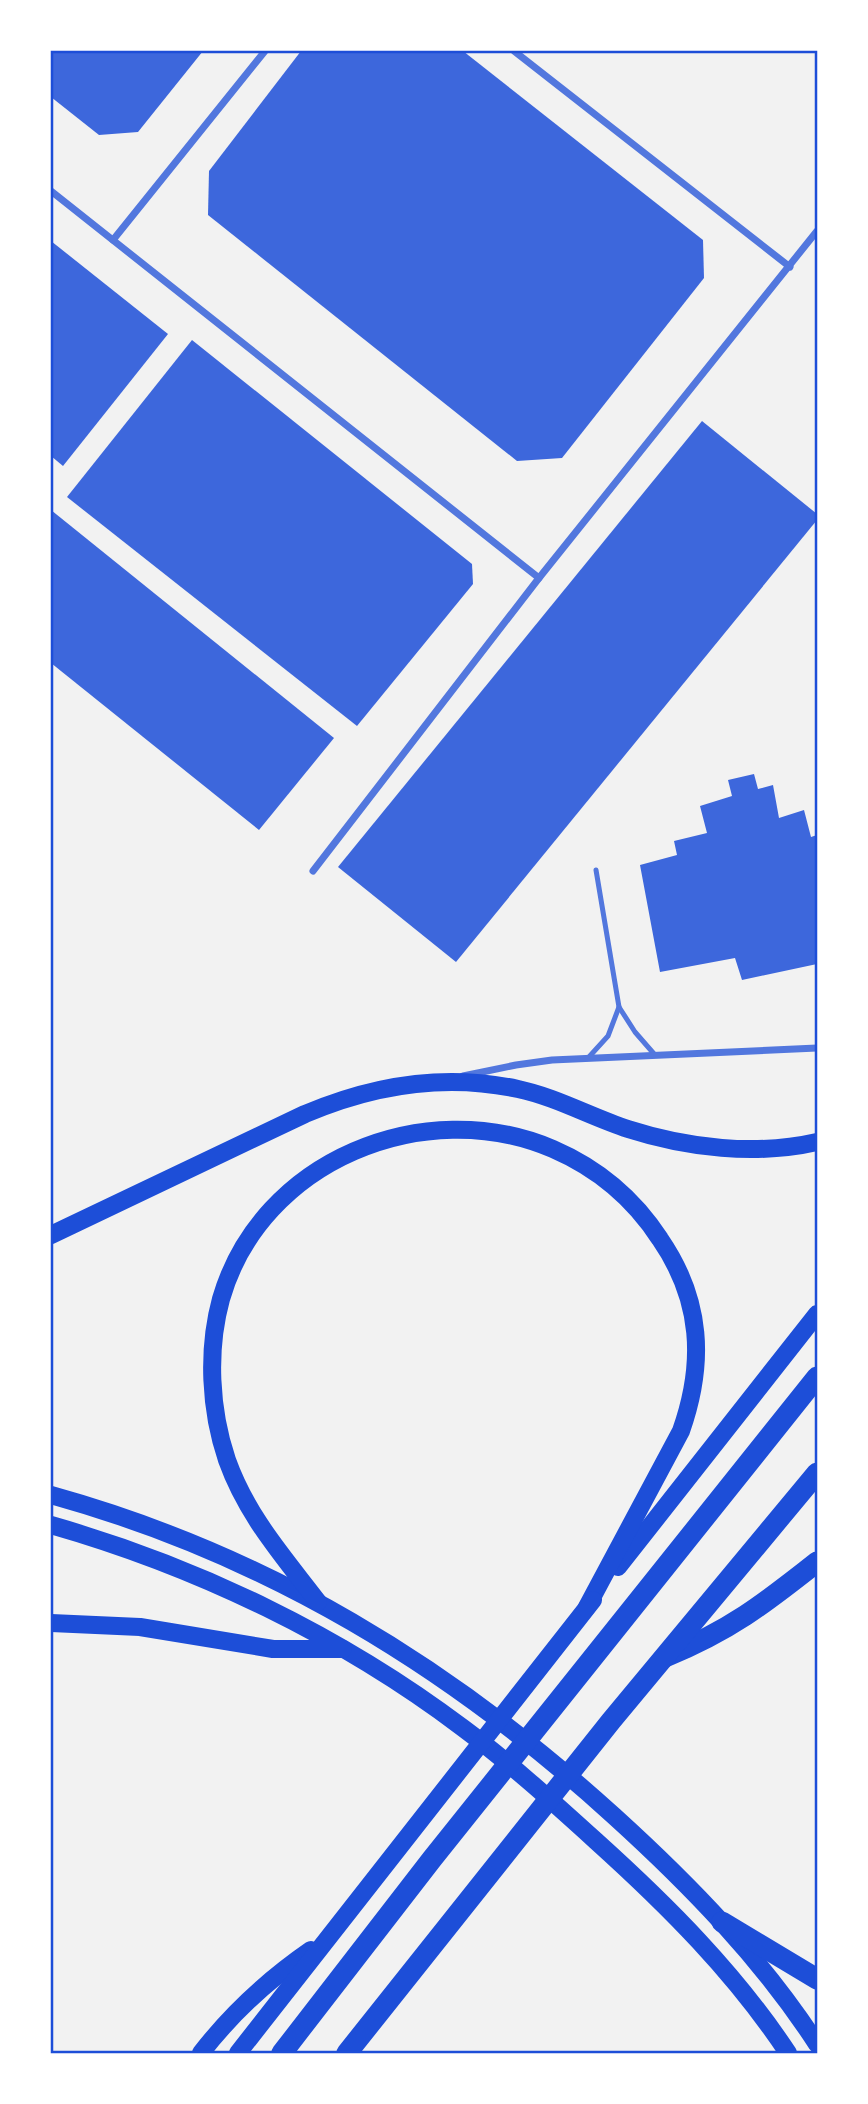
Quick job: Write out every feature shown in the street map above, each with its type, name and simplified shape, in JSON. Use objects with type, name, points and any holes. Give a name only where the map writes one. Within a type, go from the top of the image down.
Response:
[{"type":"highway","points":[[282,2053],[432,1859],[817,1377]]},
{"type":"highway","points":[[347,2053],[663,1658],[817,1473]]},
{"type":"highway","points":[[663,1658],[733,1625],[778,1594],[817,1562]]},
{"type":"highway","points":[[723,1922],[817,1979]]},
{"type":"main road","points":[[51,1235],[338,1100],[408,1084],[480,1083],[519,1089],[556,1100],[627,1129],[699,1146],[773,1148],[817,1142]]},
{"type":"main road","points":[[318,1602],[254,1518],[227,1459],[218,1427],[212,1362],[215,1329],[222,1298],[244,1250],[268,1214],[290,1191],[315,1172],[353,1151],[403,1134],[435,1129],[470,1128],[505,1133],[538,1143],[570,1156],[600,1175],[626,1197],[650,1223],[678,1267],[693,1312],[697,1342],[696,1373],[691,1402],[681,1431],[587,1607]]},
{"type":"main road","points":[[238,2053],[817,1314]]},
{"type":"main road","points":[[51,1495],[160,1530],[227,1558],[318,1602],[419,1662],[478,1704],[544,1756],[635,1835],[723,1922],[763,1969],[817,2044]]},
{"type":"main road","points":[[51,1525],[139,1554],[281,1615],[343,1649],[462,1727],[517,1771],[659,1899],[701,1942],[740,1988],[788,2053]]},
{"type":"main road","points":[[51,1623],[140,1627],[273,1649],[343,1649]]},
{"type":"main road","points":[[201,2053],[268,1982],[326,1940]]},
{"type":"street","points":[[113,240],[265,51]]},
{"type":"street","points":[[513,51],[790,267]]},
{"type":"street","points":[[51,191],[539,578]]},
{"type":"street","points":[[313,871],[539,578],[817,231]]},
{"type":"street","points":[[444,1082],[516,1065],[588,1058],[817,1048]]},
{"type":"lane","points":[[596,870],[619,1007],[635,1032],[655,1055]]},
{"type":"lane","points":[[588,1058],[608,1035],[619,1007]]},
{"type":"building","points":[[51,51],[203,51],[138,132],[99,135],[51,97]]},
{"type":"building","points":[[301,51],[463,51],[703,240],[704,278],[562,458],[517,461],[208,215],[209,171]]},
{"type":"building","points":[[51,241],[168,334],[63,466],[51,456]]},
{"type":"building","points":[[192,340],[472,564],[473,584],[357,726],[67,497]]},
{"type":"building","points":[[702,421],[817,514],[817,520],[456,962],[338,867]]},
{"type":"building","points":[[51,510],[334,738],[259,830],[51,663]]},
{"type":"building","points":[[754,774],[758,789],[773,785],[779,818],[804,810],[811,837],[817,835],[817,964],[742,980],[735,958],[660,972],[640,865],[677,855],[674,841],[707,833],[700,806],[732,796],[728,780]]}]
